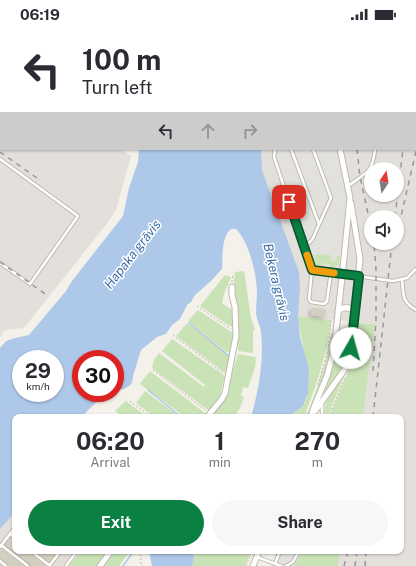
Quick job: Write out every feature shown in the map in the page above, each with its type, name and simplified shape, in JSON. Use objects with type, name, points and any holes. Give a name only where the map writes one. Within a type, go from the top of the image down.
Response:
[{"type":"street","points":[[313,414],[345,368],[353,335],[358,289],[360,249],[340,150]]},
{"type":"street","points":[[312,414],[330,365],[333,332],[338,311],[341,287],[350,198]]},
{"type":"street","points":[[210,414],[226,393],[235,346],[235,308],[232,287]]},
{"type":"street","points":[[338,311],[346,308],[352,309],[355,312]]},
{"type":"street","points":[[100,566],[109,554]]},
{"type":"street","points":[[253,566],[258,554]]},
{"type":"lane","points":[[275,150],[274,157],[312,270],[309,299],[311,302],[324,304],[327,301],[330,272]]},
{"type":"lane","points":[[291,150],[319,224]]},
{"type":"lane","points":[[304,247],[312,240],[331,198],[313,150]]},
{"type":"lane","points":[[348,186],[371,168],[374,162],[375,150]]},
{"type":"lane","points":[[0,159],[78,216],[30,284],[0,263]]},
{"type":"lane","points":[[312,270],[393,281],[402,280],[410,276],[416,269]]},
{"type":"lane","points":[[402,280],[404,300],[408,305],[416,310]]},
{"type":"lane","points":[[323,401],[321,410],[323,414]]},
{"type":"lane","points":[[12,531],[1,546],[28,566]]},
{"type":"lane","points":[[35,554],[50,566],[58,555]]},
{"type":"lane","points":[[66,566],[75,554]]},
{"type":"lane","points":[[275,564],[278,554]]},
{"type":"lane","points":[[286,566],[293,562],[297,554]]},
{"type":"lane","points":[[256,557],[281,566]]},
{"type":"lane","points":[[0,561],[6,566]]},
{"type":"path","points":[[232,287],[234,274]]},
{"type":"path","points":[[197,306],[236,332]]},
{"type":"path","points":[[317,386],[333,332],[332,320]]},
{"type":"path","points":[[333,332],[353,335]]},
{"type":"path","points":[[173,335],[229,376]]},
{"type":"path","points":[[153,370],[208,414]]},
{"type":"path","points":[[329,414],[345,378]]},
{"type":"path","points":[[130,401],[147,414]]},
{"type":"path","points":[[140,554],[141,566]]},
{"type":"path","points":[[246,566],[251,554]]},
{"type":"shaded area","points":[[0,150],[122,150],[131,156],[116,210],[109,221],[24,328],[5,330],[0,337]]},
{"type":"shaded area","points":[[261,150],[416,150],[416,566],[338,566],[340,554],[404,554],[404,414],[363,414],[375,324],[298,316],[300,288],[299,272],[262,170]]},
{"type":"shaded area","points":[[272,150],[337,150],[346,192],[340,256],[319,254],[304,257],[272,166]]},
{"type":"shaded area","points":[[322,276],[332,278],[336,281],[337,287],[334,310],[318,308]]},
{"type":"shaded area","points":[[12,514],[12,554],[73,554],[63,566],[0,566],[0,529]]},
{"type":"shaded area","points":[[275,554],[300,554],[294,566],[272,566]]},
{"type":"green space","points":[[315,254],[331,255],[331,261],[336,261],[337,256],[340,256],[339,264],[333,268],[329,268],[330,264],[323,263],[322,267],[316,265],[314,263]]},
{"type":"green space","points":[[244,271],[251,318],[255,330],[253,331],[253,353],[238,351],[238,331],[233,289],[235,272]]},
{"type":"green space","points":[[225,275],[231,277],[222,303],[232,310],[233,325],[231,327],[200,306]]},
{"type":"green space","points":[[198,310],[233,333],[231,354],[225,351],[188,321]]},
{"type":"green space","points":[[298,316],[331,320],[327,346],[321,369],[305,414],[292,414],[304,404],[307,394],[308,384]]},
{"type":"green space","points":[[187,323],[231,357],[225,373],[176,336]]},
{"type":"green space","points":[[357,323],[375,324],[363,414],[330,414],[353,360]]},
{"type":"green space","points":[[331,333],[333,333],[327,365],[309,414],[307,414],[318,386]]},
{"type":"green space","points":[[339,334],[350,335],[346,354],[338,375],[323,397],[333,364]]},
{"type":"green space","points":[[172,339],[225,376],[219,399],[209,411],[152,368],[154,360],[159,353],[204,387],[205,385],[162,351]]},
{"type":"green space","points":[[238,354],[256,357],[255,368],[248,388],[243,387],[241,396],[244,397],[236,414],[213,414],[224,400]]},
{"type":"green space","points":[[150,371],[206,414],[181,414],[140,384]]},
{"type":"green space","points":[[346,372],[328,414],[326,414],[325,406],[327,400]]},
{"type":"green space","points":[[145,391],[176,414],[150,414],[136,403]]},
{"type":"green space","points":[[126,401],[143,414],[119,414],[115,411]]},
{"type":"green space","points":[[79,554],[106,554],[97,566],[69,566]]},
{"type":"green space","points":[[111,554],[128,554],[119,566],[103,566]]},
{"type":"green space","points":[[194,554],[250,554],[245,566],[192,566]]},
{"type":"green space","points":[[300,554],[340,554],[338,566],[294,566]]},
{"type":"water","points":[[139,150],[261,150],[262,170],[299,272],[300,288],[298,316],[300,337],[309,369],[308,393],[303,406],[292,414],[252,414],[258,385],[262,354],[261,332],[256,314],[257,290],[253,266],[245,241],[236,229],[231,229],[228,232],[224,242],[222,269],[195,295],[191,302],[187,305],[180,319],[172,325],[166,334],[157,337],[141,350],[132,383],[127,388],[124,389],[124,350],[72,350],[72,402],[97,402],[85,414],[12,414],[12,515],[0,529],[0,348],[6,341],[29,335],[66,291],[72,281],[123,216],[129,188],[138,162]]},
{"type":"water","points":[[150,554],[194,554],[192,566],[152,566]]},
{"type":"building","points":[[312,308],[325,309],[325,317],[311,315]]},
{"type":"building","points":[[11,538],[12,539],[12,550],[6,545]]},
{"type":"building","points":[[2,549],[24,566],[9,566],[0,558],[0,552]]},
{"type":"building","points":[[17,554],[32,554],[46,566],[31,566]]},
{"type":"building","points":[[39,554],[53,554],[54,555],[49,562]]},
{"type":"waterway","points":[[189,323],[229,356]]},
{"type":"waterway","points":[[148,390],[177,414]]},
{"type":"waterway","points":[[123,566],[132,554]]},
{"type":"railway","points":[[357,150],[360,177],[367,210]]},
{"type":"railway","points":[[396,210],[403,150]]},
{"type":"railway","points":[[402,210],[416,151]]},
{"type":"railway","points":[[0,152],[37,178]]},
{"type":"railway","points":[[373,371],[376,319],[375,250]]},
{"type":"railway","points":[[373,414],[391,250]]},
{"type":"railway","points":[[0,262],[48,296]]},
{"type":"railway","points":[[344,566],[347,554]]},
{"type":"railway","points":[[355,566],[357,554]]},
{"type":"railway","points":[[365,566],[366,554]]},
{"type":"slow traffic","points":[[307,255],[312,270],[334,273]]},
{"type":"route","points":[[289,202],[312,270],[359,276],[351,348]]},
{"type":"water label","name":"Hapaka grāvis","points":[[132,254]]},
{"type":"water label","name":"Beķera grāvis","points":[[277,282]]}]
